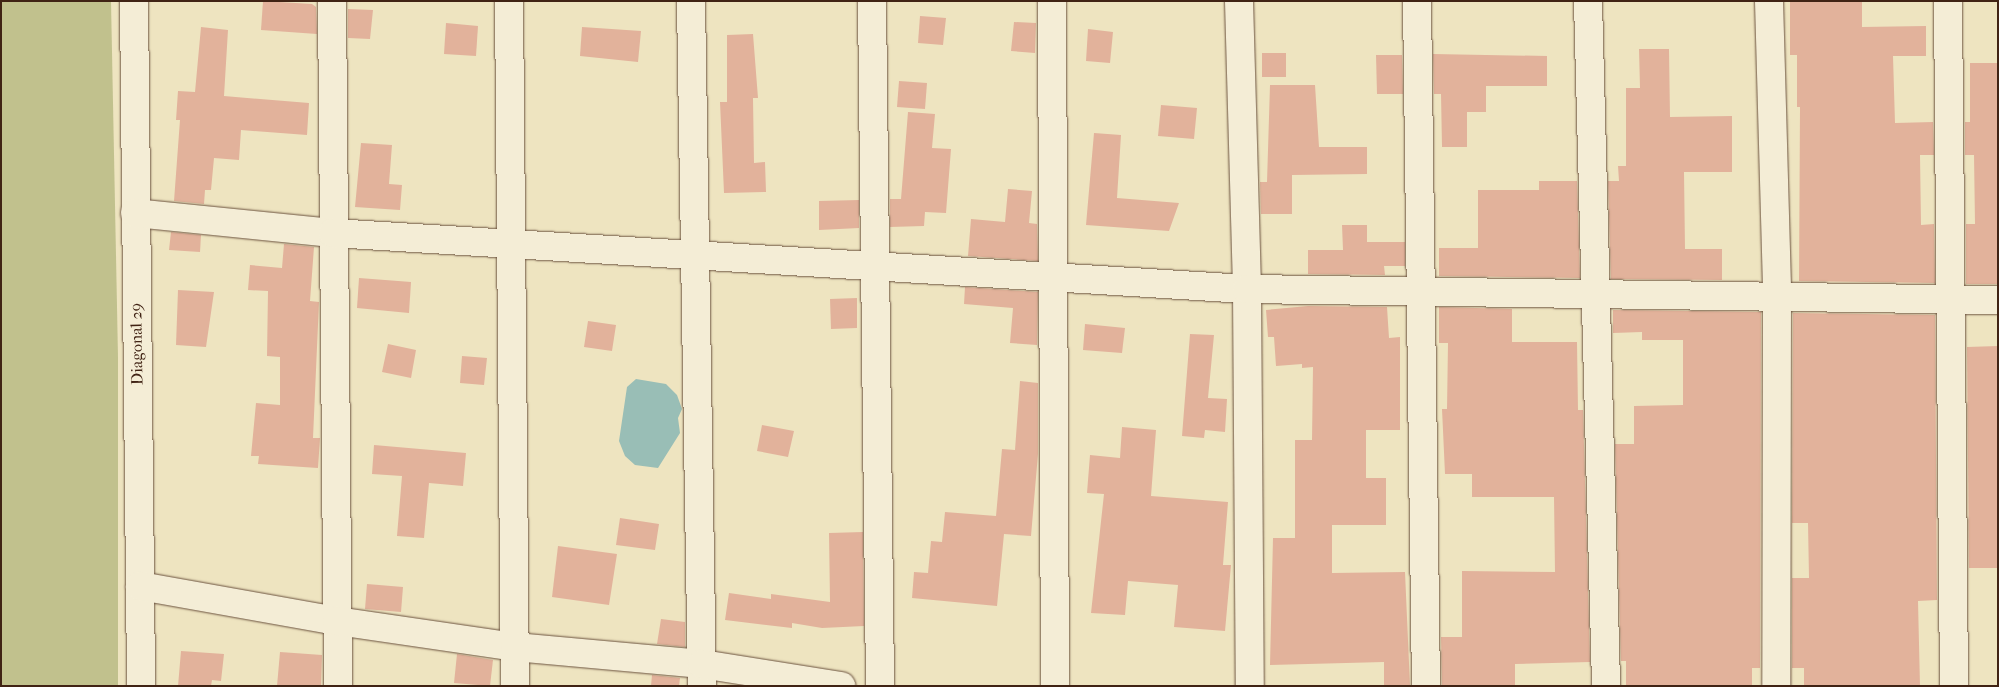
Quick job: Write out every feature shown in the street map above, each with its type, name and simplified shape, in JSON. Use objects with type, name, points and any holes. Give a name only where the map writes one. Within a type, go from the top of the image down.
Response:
[{"type":"street","name":"Diagonal 29","points":[[134,1],[141,686]]},
{"type":"street","points":[[332,1],[338,686]]},
{"type":"street","points":[[509,1],[515,686]]},
{"type":"street","points":[[691,1],[702,675]]},
{"type":"street","points":[[872,1],[880,686]]},
{"type":"street","points":[[1052,1],[1055,686]]},
{"type":"street","points":[[1239,1],[1247,289],[1250,686]]},
{"type":"street","points":[[1417,1],[1419,292],[1426,686]]},
{"type":"street","points":[[1588,1],[1606,686]]},
{"type":"street","points":[[1769,1],[1776,296],[1776,686]]},
{"type":"street","points":[[1948,1],[1954,686]]},
{"type":"street","points":[[135,213],[333,233],[1247,289],[1595,296],[1776,296],[1998,300]]},
{"type":"street","points":[[140,586],[337,622],[702,675],[841,686]]},
{"type":"green space","points":[[1,1],[111,1],[118,357],[118,686],[1,686]]},
{"type":"water","points":[[636,379],[666,384],[677,395],[682,409],[678,418],[680,433],[658,468],[635,465],[625,456],[619,441],[627,387]]},
{"type":"building","points":[[263,1],[312,4],[316,7],[317,34],[261,30]]},
{"type":"building","points":[[1790,1],[1862,1],[1862,27],[1926,26],[1926,56],[1893,56],[1895,123],[1933,122],[1934,155],[1920,155],[1921,225],[1934,224],[1935,283],[1799,281],[1800,107],[1797,107],[1797,55],[1790,55]]},
{"type":"building","points":[[348,9],[373,10],[370,39],[348,38]]},
{"type":"building","points":[[920,16],[946,18],[943,45],[918,43]]},
{"type":"building","points":[[1014,22],[1036,23],[1035,53],[1011,51]]},
{"type":"building","points":[[446,23],[478,26],[476,56],[444,54]]},
{"type":"building","points":[[201,27],[228,30],[224,96],[309,103],[307,135],[241,130],[239,160],[214,158],[211,190],[205,190],[204,204],[174,201],[180,120],[176,120],[178,91],[195,92]]},
{"type":"building","points":[[582,27],[641,31],[638,62],[580,56]]},
{"type":"building","points":[[1088,29],[1113,32],[1110,63],[1086,61]]},
{"type":"building","points":[[753,34],[758,98],[753,98],[754,163],[765,162],[766,192],[724,193],[720,102],[727,102],[727,35]]},
{"type":"building","points":[[1639,49],[1669,49],[1670,117],[1732,116],[1732,172],[1684,172],[1685,249],[1722,249],[1722,280],[1611,279],[1608,181],[1619,181],[1618,166],[1626,166],[1626,88],[1640,88]]},
{"type":"building","points":[[1262,53],[1286,53],[1286,77],[1262,77]]},
{"type":"building","points":[[1433,54],[1547,56],[1547,86],[1486,86],[1486,112],[1467,112],[1467,147],[1442,147],[1441,94],[1434,94]]},
{"type":"building","points":[[1376,55],[1402,55],[1403,94],[1377,94]]},
{"type":"building","points":[[1970,63],[1998,63],[1998,284],[1966,284],[1966,224],[1975,224],[1974,155],[1965,155],[1965,122],[1970,122]]},
{"type":"building","points":[[899,81],[927,83],[925,109],[897,107]]},
{"type":"building","points":[[1270,85],[1315,85],[1319,147],[1367,147],[1367,174],[1292,175],[1292,214],[1261,214],[1260,182],[1267,182]]},
{"type":"building","points":[[1161,105],[1197,108],[1194,139],[1158,136]]},
{"type":"building","points":[[908,112],[935,114],[932,148],[951,149],[946,213],[925,212],[924,226],[890,227],[890,199],[901,199]]},
{"type":"building","points":[[1094,133],[1121,135],[1117,198],[1179,203],[1169,231],[1086,225]]},
{"type":"building","points":[[361,143],[392,145],[389,184],[402,185],[400,210],[355,207]]},
{"type":"building","points":[[1539,181],[1577,181],[1580,278],[1439,276],[1439,248],[1478,248],[1478,190],[1539,190]]},
{"type":"building","points":[[1008,189],[1032,191],[1029,223],[1037,224],[1038,261],[968,256],[971,219],[1005,222]]},
{"type":"building","points":[[859,200],[859,228],[819,230],[819,201]]},
{"type":"building","points":[[1342,225],[1367,225],[1367,242],[1405,242],[1405,266],[1384,266],[1385,275],[1308,274],[1308,250],[1343,250]]},
{"type":"building","points":[[171,232],[201,235],[200,252],[169,250]]},
{"type":"building","points":[[284,244],[314,247],[310,301],[319,302],[313,438],[320,438],[318,468],[258,464],[259,456],[251,456],[256,403],[280,405],[280,357],[267,356],[268,291],[248,290],[250,265],[282,268]]},
{"type":"building","points":[[359,278],[411,282],[409,313],[357,308]]},
{"type":"building","points":[[965,287],[1038,292],[1037,345],[1010,343],[1013,308],[964,304]]},
{"type":"building","points":[[178,290],[214,292],[206,347],[176,345]]},
{"type":"building","points":[[857,298],[857,328],[831,329],[830,299]]},
{"type":"building","points":[[1308,306],[1387,307],[1389,338],[1400,337],[1400,430],[1366,430],[1366,478],[1386,478],[1386,525],[1332,525],[1332,573],[1405,572],[1410,686],[1384,686],[1384,662],[1270,665],[1273,538],[1295,538],[1295,440],[1312,440],[1313,367],[1302,368],[1302,364],[1276,366],[1274,337],[1268,337],[1266,310]]},
{"type":"building","points":[[1439,307],[1512,309],[1512,342],[1577,342],[1578,410],[1583,410],[1590,662],[1515,664],[1515,686],[1442,686],[1441,637],[1462,637],[1462,571],[1555,572],[1554,497],[1472,497],[1472,474],[1445,474],[1442,409],[1447,409],[1448,343],[1439,343]]},
{"type":"building","points":[[1613,310],[1761,312],[1760,668],[1752,668],[1752,686],[1626,686],[1626,661],[1621,661],[1615,444],[1634,444],[1634,406],[1683,405],[1683,340],[1642,340],[1642,332],[1613,333]]},
{"type":"building","points":[[1793,313],[1935,315],[1937,600],[1918,601],[1920,686],[1804,686],[1804,668],[1792,668],[1792,578],[1809,578],[1808,523],[1792,523]]},
{"type":"building","points":[[588,321],[616,325],[612,351],[584,347]]},
{"type":"building","points":[[1085,324],[1125,328],[1122,353],[1083,350]]},
{"type":"building","points":[[1190,334],[1214,335],[1208,398],[1227,399],[1225,432],[1205,430],[1204,438],[1182,436]]},
{"type":"building","points":[[388,344],[416,350],[411,378],[382,372]]},
{"type":"building","points":[[1998,346],[1998,568],[1969,568],[1967,347]]},
{"type":"building","points":[[462,356],[487,358],[484,385],[460,383]]},
{"type":"building","points":[[1020,381],[1038,383],[1038,454],[1031,536],[1004,534],[997,606],[912,598],[914,572],[928,573],[931,541],[942,542],[945,512],[996,516],[1002,449],[1015,450]]},
{"type":"building","points":[[762,425],[794,431],[788,457],[757,451]]},
{"type":"building","points":[[1122,427],[1156,430],[1151,496],[1228,502],[1223,565],[1231,565],[1225,631],[1174,627],[1178,585],[1128,581],[1125,615],[1091,613],[1104,494],[1087,493],[1090,455],[1120,458]]},
{"type":"building","points":[[374,445],[466,453],[463,486],[429,483],[424,538],[397,536],[402,476],[372,474]]},
{"type":"building","points":[[620,518],[659,524],[655,550],[616,545]]},
{"type":"building","points":[[863,532],[864,626],[822,628],[792,623],[792,628],[725,620],[729,593],[771,599],[771,594],[830,602],[829,533]]},
{"type":"building","points":[[558,546],[617,554],[609,605],[552,597]]},
{"type":"building","points":[[367,584],[403,587],[401,612],[365,609]]},
{"type":"building","points":[[661,619],[685,622],[685,647],[657,644]]},
{"type":"building","points":[[181,651],[224,654],[221,681],[212,680],[211,686],[178,686]]},
{"type":"building","points":[[280,652],[322,655],[321,686],[277,686]]},
{"type":"building","points":[[457,654],[493,660],[490,686],[454,683]]},
{"type":"building","points":[[652,675],[680,678],[679,686],[651,686]]}]
